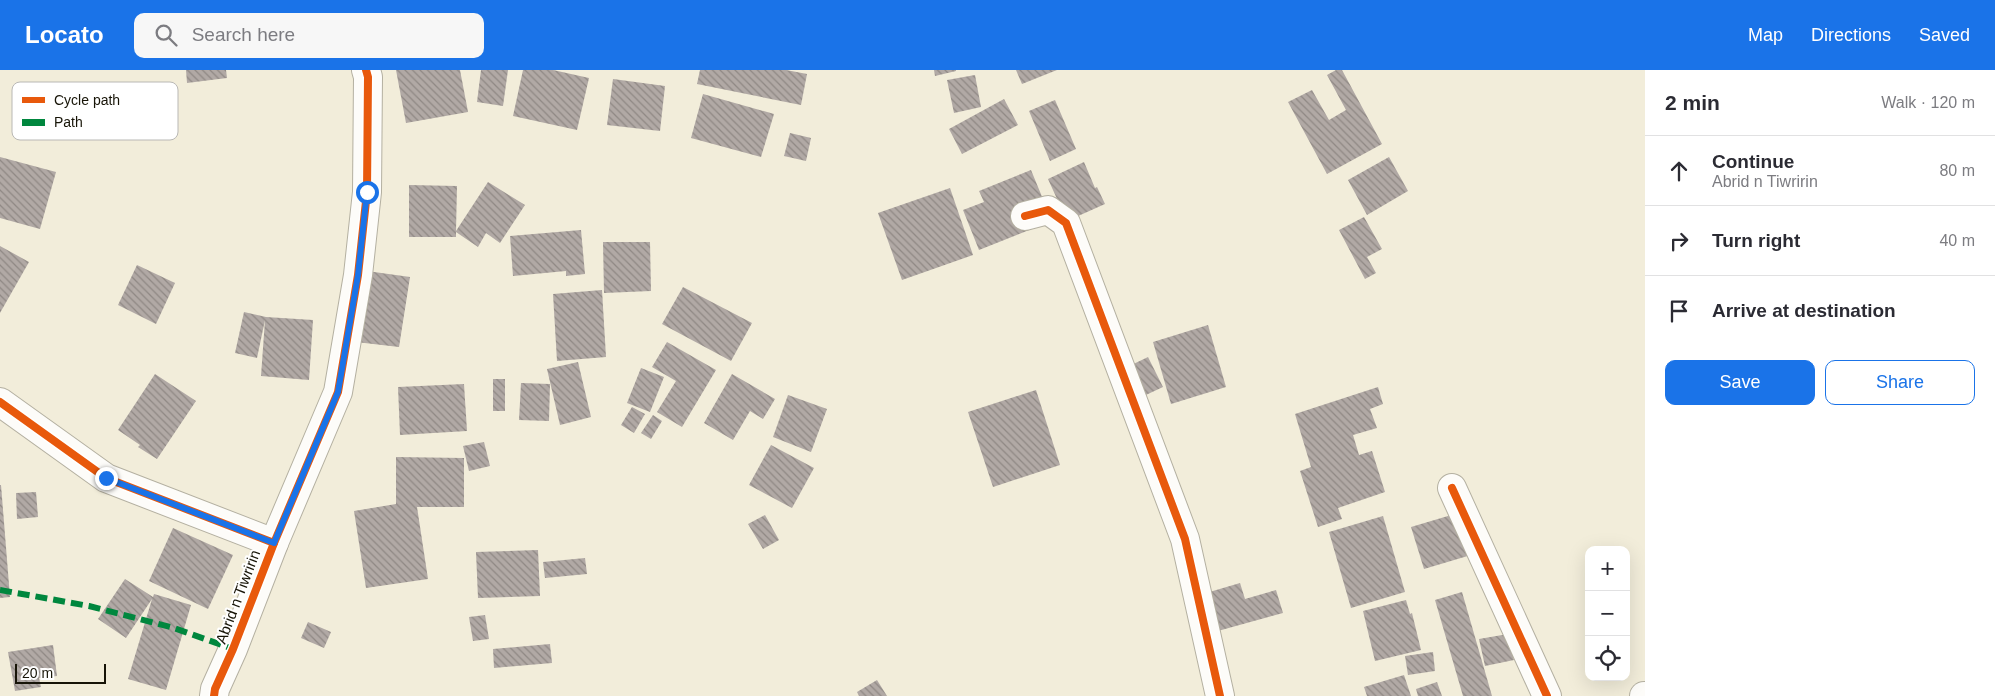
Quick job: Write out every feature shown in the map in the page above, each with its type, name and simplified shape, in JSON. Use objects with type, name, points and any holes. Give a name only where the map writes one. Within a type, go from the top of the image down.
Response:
[{"type":"street","name":"Abrid n Tiwririn","points":[[214,696],[215,689],[233,649],[274,543],[338,392],[358,275],[367,192],[368,77],[366,70]]},
{"type":"street","points":[[1025,216],[1048,210],[1066,223],[1185,539],[1220,696]]},
{"type":"street","points":[[0,402],[106,478],[274,543]]},
{"type":"street","points":[[1452,488],[1547,696]]},
{"type":"building","points":[[186,70],[226,70],[227,78],[187,83]]},
{"type":"building","points":[[396,70],[460,70],[468,112],[406,123]]},
{"type":"building","points":[[481,70],[508,70],[503,106],[477,102]]},
{"type":"building","points":[[523,70],[553,70],[589,78],[577,130],[513,116]]},
{"type":"building","points":[[700,70],[786,70],[807,74],[801,105],[697,84]]},
{"type":"building","points":[[934,70],[956,70],[956,71],[935,76]]},
{"type":"building","points":[[1016,70],[1057,70],[1022,84]]},
{"type":"building","points":[[1336,70],[1342,70],[1382,144],[1327,174],[1288,102],[1312,90],[1329,120],[1346,110],[1327,75]]},
{"type":"building","points":[[975,75],[981,107],[954,113],[947,80]]},
{"type":"building","points":[[613,79],[665,86],[660,131],[607,125]]},
{"type":"building","points":[[703,94],[774,114],[761,157],[691,138]]},
{"type":"building","points":[[1004,99],[1018,125],[962,154],[949,129]]},
{"type":"building","points":[[1055,100],[1076,149],[1050,161],[1029,111]]},
{"type":"building","points":[[790,133],[811,138],[806,161],[784,156]]},
{"type":"building","points":[[0,157],[56,172],[40,229],[0,218]]},
{"type":"building","points":[[1389,157],[1408,191],[1367,215],[1348,180]]},
{"type":"building","points":[[1084,162],[1095,188],[1097,187],[1105,204],[1067,221],[1048,179]]},
{"type":"building","points":[[1031,170],[1052,221],[979,250],[963,210],[984,202],[979,191]]},
{"type":"building","points":[[488,182],[525,205],[500,243],[486,233],[478,247],[456,232],[456,237],[409,237],[409,185],[457,186],[456,231]]},
{"type":"building","points":[[950,188],[973,255],[902,280],[878,213]]},
{"type":"building","points":[[1364,217],[1382,249],[1367,257],[1376,273],[1365,279],[1339,230]]},
{"type":"building","points":[[581,230],[585,274],[566,276],[566,271],[513,276],[510,236]]},
{"type":"building","points":[[603,242],[650,242],[651,291],[604,293]]},
{"type":"building","points":[[0,246],[29,262],[0,313]]},
{"type":"building","points":[[137,265],[175,283],[156,324],[118,305]]},
{"type":"building","points":[[367,271],[410,277],[399,347],[356,342]]},
{"type":"building","points":[[683,287],[752,323],[731,361],[662,324]]},
{"type":"building","points":[[602,290],[606,357],[557,361],[553,294]]},
{"type":"building","points":[[244,312],[266,317],[313,320],[309,380],[261,376],[265,320],[257,358],[235,353]]},
{"type":"building","points":[[1208,325],[1226,387],[1171,404],[1153,342]]},
{"type":"building","points":[[667,342],[716,370],[682,427],[657,412],[676,381],[652,367]]},
{"type":"building","points":[[1148,357],[1163,387],[1133,401],[1119,371]]},
{"type":"building","points":[[578,362],[591,417],[560,425],[547,369]]},
{"type":"building","points":[[641,368],[664,377],[650,412],[627,403]]},
{"type":"building","points":[[155,374],[196,401],[157,459],[138,447],[140,445],[118,430]]},
{"type":"building","points":[[732,374],[775,399],[763,419],[750,411],[733,440],[704,423]]},
{"type":"building","points":[[493,379],[505,379],[505,411],[493,411]]},
{"type":"building","points":[[521,383],[550,384],[549,421],[519,420]]},
{"type":"building","points":[[464,384],[467,431],[400,435],[398,387]]},
{"type":"building","points":[[1378,387],[1383,404],[1370,409],[1377,428],[1353,435],[1359,455],[1372,451],[1385,492],[1338,508],[1342,519],[1318,527],[1300,471],[1311,467],[1295,414]]},
{"type":"building","points":[[1036,390],[1060,465],[993,487],[968,412]]},
{"type":"building","points":[[788,395],[827,409],[811,452],[773,437]]},
{"type":"building","points":[[632,407],[645,414],[634,433],[621,425]]},
{"type":"building","points":[[653,415],[662,421],[651,439],[641,433]]},
{"type":"building","points":[[484,442],[490,466],[469,471],[463,446]]},
{"type":"building","points":[[771,445],[814,468],[792,508],[749,485]]},
{"type":"building","points":[[396,457],[464,458],[464,507],[417,507],[428,579],[366,588],[354,511],[396,504]]},
{"type":"building","points":[[0,485],[10,597],[0,598]]},
{"type":"building","points":[[36,492],[38,517],[17,519],[16,493]]},
{"type":"building","points":[[1458,513],[1471,555],[1424,569],[1411,527]]},
{"type":"building","points":[[765,515],[779,540],[763,549],[748,524]]},
{"type":"building","points":[[1383,516],[1405,592],[1351,608],[1329,532]]},
{"type":"building","points":[[173,528],[233,555],[208,609],[149,581]]},
{"type":"building","points":[[538,550],[540,596],[478,598],[476,552]]},
{"type":"building","points":[[585,558],[587,574],[545,578],[543,562]]},
{"type":"building","points":[[125,579],[153,597],[154,594],[191,605],[166,690],[128,679],[152,599],[126,638],[98,619]]},
{"type":"building","points":[[1240,583],[1245,599],[1276,590],[1283,613],[1207,634],[1196,596]]},
{"type":"building","points":[[1462,592],[1492,696],[1463,696],[1435,600]]},
{"type":"building","points":[[1406,600],[1410,614],[1412,613],[1421,650],[1375,661],[1363,611]]},
{"type":"building","points":[[485,615],[489,639],[473,641],[469,617]]},
{"type":"building","points":[[308,622],[331,632],[324,648],[301,638]]},
{"type":"building","points":[[1508,634],[1514,660],[1485,666],[1479,639]]},
{"type":"building","points":[[550,644],[552,663],[494,668],[493,649]]},
{"type":"building","points":[[53,645],[57,676],[39,678],[41,687],[15,691],[8,652]]},
{"type":"building","points":[[1433,652],[1435,671],[1408,675],[1405,656]]},
{"type":"building","points":[[1404,675],[1411,696],[1367,696],[1364,687]]},
{"type":"building","points":[[877,680],[887,696],[859,696],[857,692]]},
{"type":"building","points":[[1437,682],[1442,696],[1418,696],[1416,689]]},
{"type":"marked path","points":[[0,590],[89,606],[174,628],[233,649]]},
{"type":"cycle path","points":[[214,696],[215,689],[233,649],[274,543],[338,392],[358,275],[367,192],[368,77],[366,70]]},
{"type":"cycle path","points":[[1025,216],[1048,210],[1066,223],[1185,539],[1220,696]]},
{"type":"cycle path","points":[[0,402],[106,478],[274,543]]},
{"type":"cycle path","points":[[1452,488],[1547,696]]},
{"type":"route","points":[[106,478],[274,543],[338,392],[358,275],[367,192]]}]
